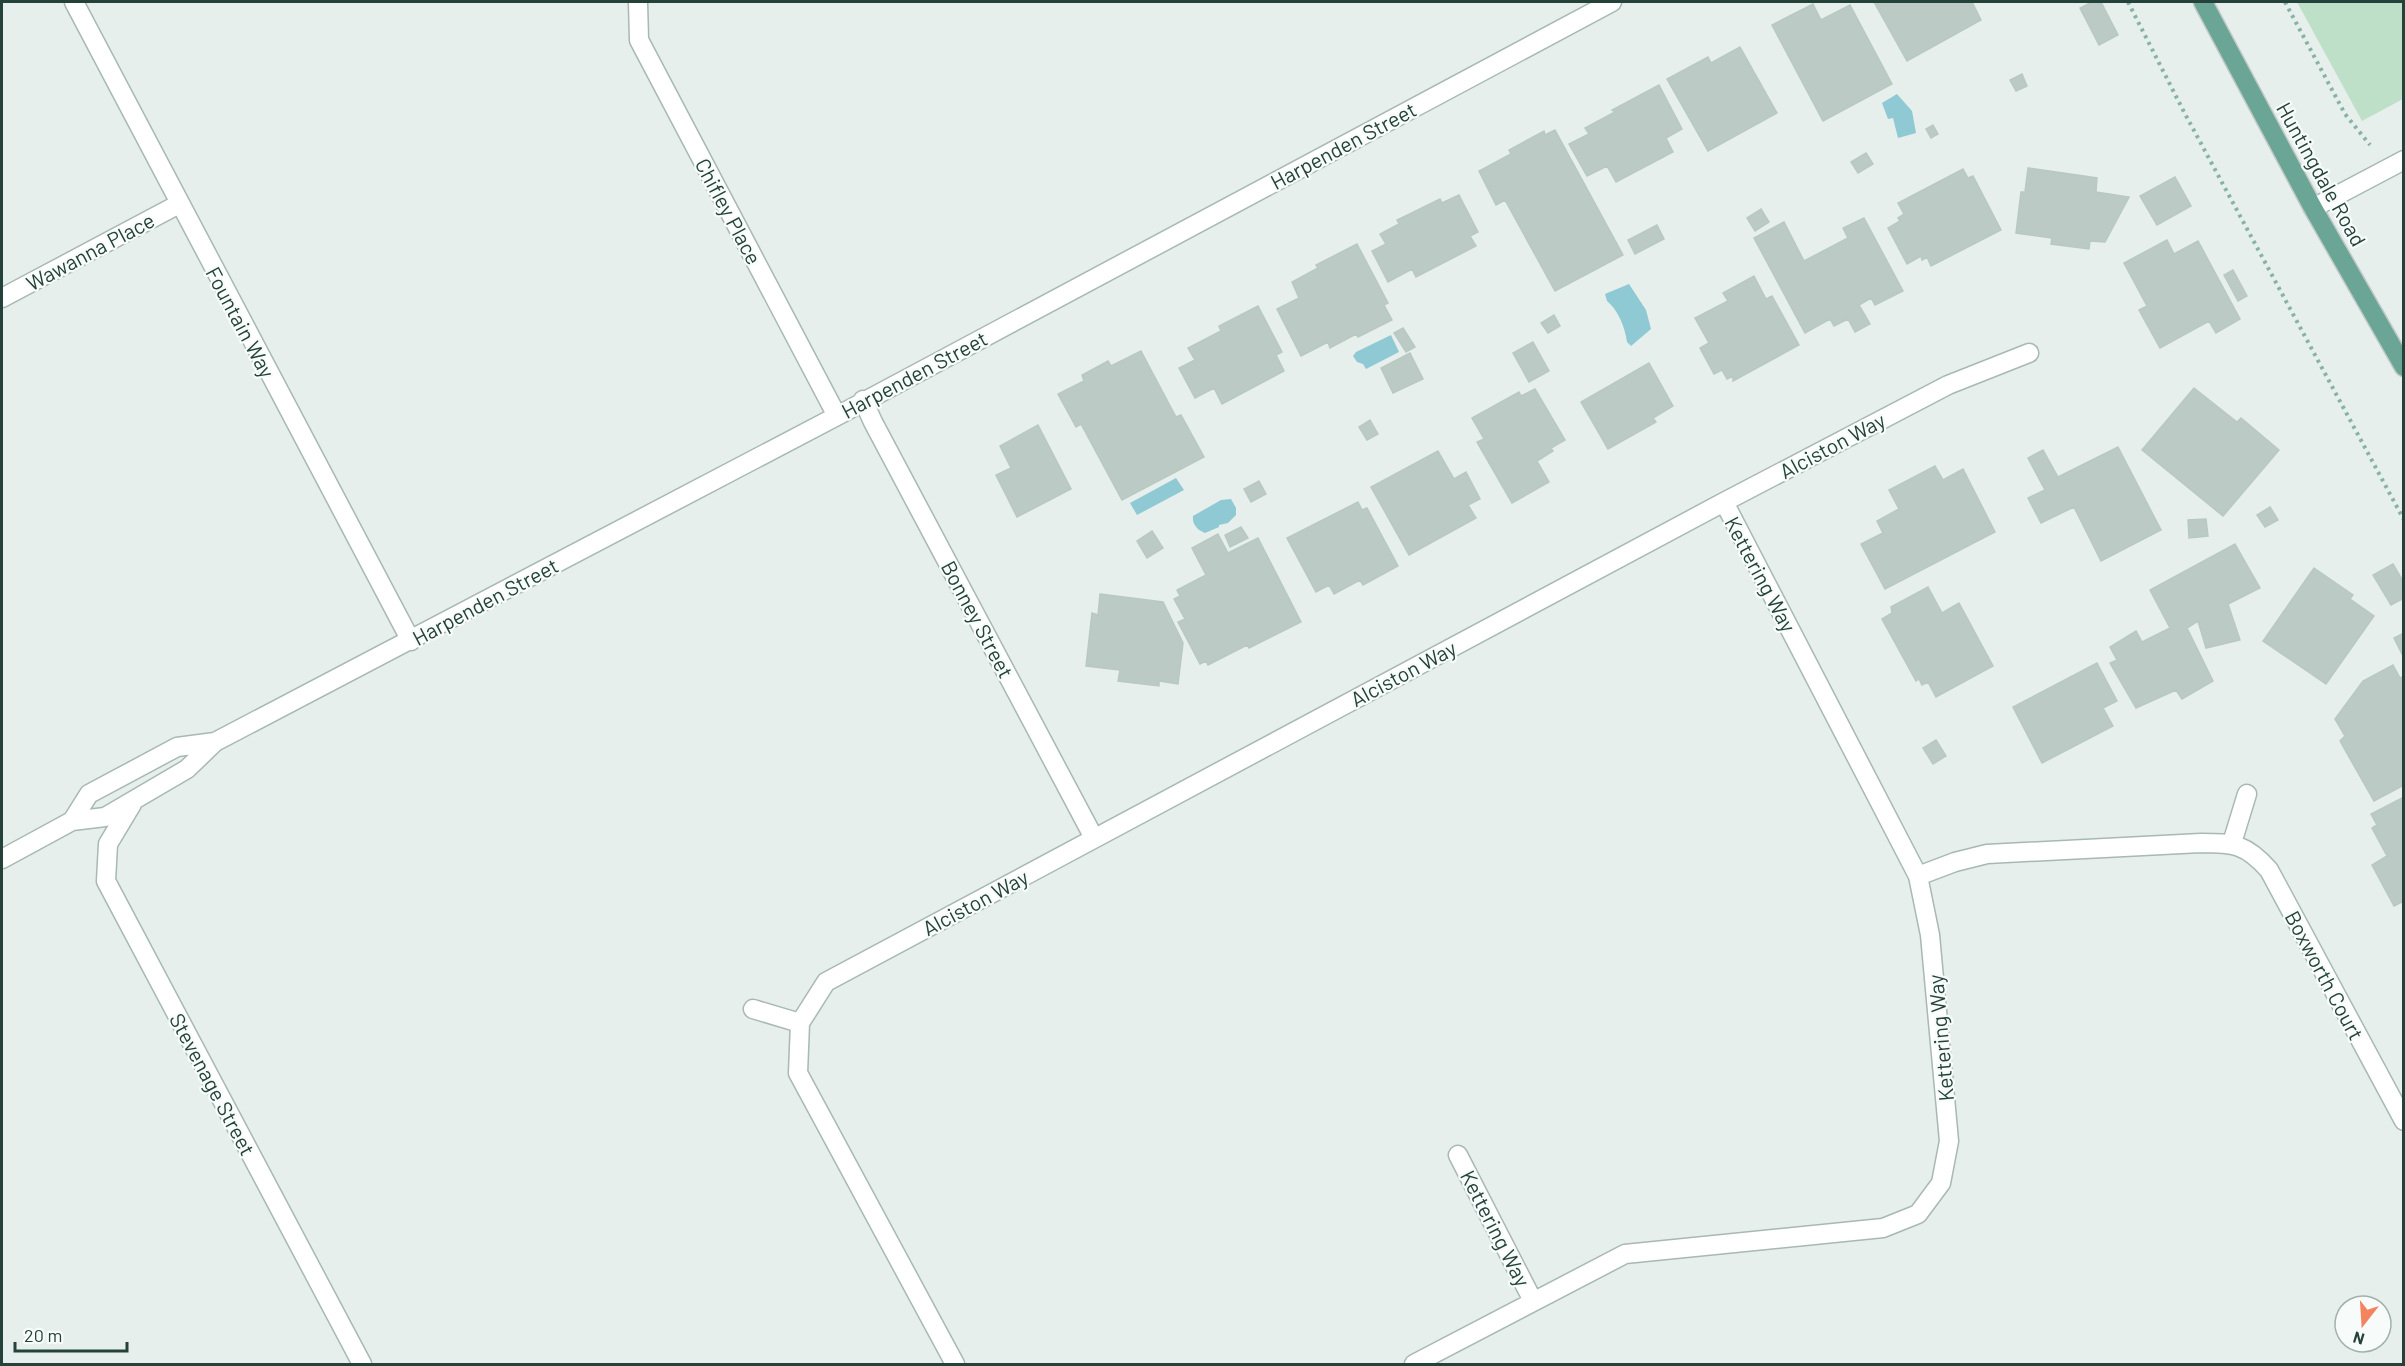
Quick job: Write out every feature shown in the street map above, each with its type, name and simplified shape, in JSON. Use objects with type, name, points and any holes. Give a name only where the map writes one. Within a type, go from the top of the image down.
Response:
[{"type":"main road","name":"Huntingdale Road","points":[[2203,2],[2313,208],[2403,367]]},
{"type":"street","name":"Fountain Way","points":[[74,2],[411,641]]},
{"type":"street","name":"Chifley Place","points":[[638,2],[639,40],[837,416]]},
{"type":"street","name":"Harpenden Street","points":[[2,858],[72,821],[105,817],[187,770],[215,742],[837,416],[1601,4]]},
{"type":"street","points":[[2313,208],[2403,160]]},
{"type":"street","name":"Wawanna Place","points":[[2,298],[179,204]]},
{"type":"street","name":"Alciston Way","points":[[800,1023],[826,982],[1724,501],[1948,385],[2029,353]]},
{"type":"street","name":"Bonney Street","points":[[863,400],[1094,838]]},
{"type":"street","name":"Kettering Way","points":[[1414,1365],[1625,1254],[1883,1228],[1918,1214],[1941,1183],[1949,1141],[1930,935],[1918,876],[1724,501]]},
{"type":"street","name":"Harpenden Street","points":[[72,821],[89,794],[177,747],[215,742]]},
{"type":"street","points":[[1918,876],[1955,862],[1987,854],[2232,843],[2247,794]]},
{"type":"street","name":"Stevenage Street","points":[[135,800],[108,844],[106,881],[362,1365]]},
{"type":"street","name":"Boxworth Court","points":[[2232,843],[2254,853],[2268,870],[2403,1121]]},
{"type":"street","points":[[753,1009],[800,1023],[798,1073],[954,1365]]},
{"type":"street","name":"Kettering Way","points":[[1458,1155],[1533,1301]]},
{"type":"path","points":[[2128,2],[2184,112],[2403,520]]},
{"type":"path","points":[[2285,2],[2345,114],[2374,151]]},
{"type":"green space","points":[[2297,2],[2403,2],[2403,99],[2362,121]]},
{"type":"water","points":[[1897,94],[1912,111],[1916,133],[1898,138],[1893,118],[1888,119],[1882,103]]},
{"type":"water","points":[[1629,284],[1646,310],[1651,329],[1631,346],[1627,342],[1620,319],[1607,301],[1605,294]]},
{"type":"water","points":[[1391,335],[1399,352],[1366,369],[1353,356],[1356,352]]},
{"type":"water","points":[[1176,478],[1184,490],[1137,515],[1130,503]]},
{"type":"water","points":[[1231,499],[1236,508],[1236,515],[1228,523],[1205,533],[1193,522],[1193,516],[1221,500]]},
{"type":"building","points":[[1874,2],[1972,2],[1981,20],[1907,61]]},
{"type":"building","points":[[2092,2],[2101,2],[2118,35],[2099,45],[2080,8]]},
{"type":"building","points":[[1813,4],[1821,20],[1850,5],[1892,84],[1823,121],[1772,25]]},
{"type":"building","points":[[1740,47],[1777,113],[1708,151],[1667,79],[1708,57],[1711,63]]},
{"type":"building","points":[[2022,74],[2027,86],[2016,91],[2010,80]]},
{"type":"building","points":[[1659,85],[1682,129],[1666,138],[1673,152],[1616,182],[1607,166],[1587,176],[1569,144],[1589,134],[1585,128],[1615,112],[1612,110]]},
{"type":"building","points":[[1933,125],[1938,134],[1931,138],[1926,129]]},
{"type":"building","points":[[1555,130],[1623,255],[1555,291],[1505,200],[1496,205],[1479,171],[1511,154],[1509,150],[1544,131],[1545,135]]},
{"type":"building","points":[[1866,153],[1873,164],[1858,173],[1851,162]]},
{"type":"building","points":[[2028,168],[2097,178],[2096,192],[2129,197],[2105,242],[2090,241],[2089,249],[2051,244],[2052,238],[2016,233],[2021,192],[2025,192]]},
{"type":"building","points":[[1963,169],[1968,178],[1973,176],[2001,230],[1931,266],[1927,257],[1922,260],[1921,256],[1907,264],[1888,228],[1900,221],[1898,218],[1904,214],[1898,203]]},
{"type":"building","points":[[2175,177],[2191,206],[2157,225],[2140,196]]},
{"type":"building","points":[[1459,195],[1478,232],[1470,236],[1476,246],[1416,277],[1412,269],[1388,282],[1372,251],[1386,244],[1380,234],[1399,224],[1397,220],[1440,199],[1442,203]]},
{"type":"building","points":[[1761,209],[1769,222],[1755,231],[1747,218]]},
{"type":"building","points":[[1864,218],[1903,291],[1875,305],[1871,298],[1859,305],[1870,324],[1855,332],[1848,319],[1834,326],[1830,319],[1805,333],[1754,238],[1784,222],[1804,261],[1848,238],[1843,228]]},
{"type":"building","points":[[1657,225],[1664,239],[1635,254],[1628,240]]},
{"type":"building","points":[[2167,240],[2174,254],[2198,241],[2240,319],[2216,333],[2209,321],[2160,348],[2139,310],[2147,306],[2124,263]]},
{"type":"building","points":[[1357,244],[1388,303],[1384,305],[1392,320],[1358,337],[1356,334],[1330,348],[1328,342],[1301,356],[1277,309],[1299,298],[1292,282],[1318,268],[1316,265]]},
{"type":"building","points":[[2233,270],[2247,296],[2238,301],[2224,275]]},
{"type":"building","points":[[1754,276],[1766,299],[1772,296],[1799,345],[1733,381],[1733,376],[1727,379],[1722,370],[1714,374],[1700,348],[1709,343],[1695,318],[1728,301],[1723,293]]},
{"type":"building","points":[[1258,306],[1282,352],[1276,355],[1284,371],[1222,404],[1214,388],[1195,398],[1179,368],[1195,360],[1188,348],[1221,331],[1219,326]]},
{"type":"building","points":[[1554,315],[1560,326],[1548,333],[1541,323]]},
{"type":"building","points":[[1403,328],[1415,347],[1406,352],[1394,333]]},
{"type":"building","points":[[1533,342],[1549,371],[1529,382],[1513,353]]},
{"type":"building","points":[[1141,351],[1176,417],[1181,415],[1204,457],[1122,500],[1081,424],[1076,427],[1058,394],[1084,381],[1082,375],[1108,361],[1111,366]]},
{"type":"building","points":[[1410,353],[1423,379],[1393,393],[1381,368]]},
{"type":"building","points":[[1649,363],[1673,406],[1653,418],[1656,422],[1608,449],[1581,402]]},
{"type":"building","points":[[2194,388],[2237,422],[2241,418],[2279,450],[2223,516],[2142,450]]},
{"type":"building","points":[[1535,389],[1565,440],[1551,448],[1553,451],[1537,461],[1549,482],[1512,503],[1477,442],[1484,439],[1472,418],[1519,392],[1521,396]]},
{"type":"building","points":[[1370,420],[1378,434],[1367,440],[1359,427]]},
{"type":"building","points":[[1038,425],[1071,489],[1017,517],[996,475],[1011,468],[1000,446]]},
{"type":"building","points":[[2118,447],[2161,530],[2101,561],[2074,507],[2041,523],[2028,498],[2045,490],[2028,458],[2043,450],[2058,477]]},
{"type":"building","points":[[1438,451],[1454,479],[1466,472],[1480,499],[1468,505],[1476,518],[1409,555],[1371,487]]},
{"type":"building","points":[[1935,466],[1943,480],[1963,469],[1995,532],[1885,589],[1861,544],[1883,533],[1877,521],[1899,509],[1889,490]]},
{"type":"building","points":[[1259,481],[1266,494],[1251,502],[1244,489]]},
{"type":"building","points":[[1358,502],[1362,510],[1367,508],[1398,566],[1363,585],[1360,580],[1334,594],[1329,585],[1316,592],[1287,538]]},
{"type":"building","points":[[2270,507],[2278,520],[2265,527],[2257,515]]},
{"type":"building","points":[[2206,519],[2208,536],[2189,538],[2188,520]]},
{"type":"building","points":[[1241,527],[1248,538],[1230,547],[1225,535]]},
{"type":"building","points":[[1152,531],[1163,548],[1147,558],[1137,541]]},
{"type":"building","points":[[1218,534],[1228,553],[1258,538],[1301,622],[1208,665],[1206,661],[1200,664],[1178,622],[1185,619],[1174,599],[1180,596],[1177,590],[1206,575],[1192,548]]},
{"type":"building","points":[[2235,544],[2260,588],[2228,604],[2240,640],[2206,648],[2198,621],[2187,628],[2213,681],[2182,699],[2176,690],[2136,708],[2110,663],[2117,660],[2110,647],[2136,631],[2142,642],[2170,628],[2150,590]]},
{"type":"building","points":[[2393,564],[2404,583],[2404,598],[2391,605],[2373,575]]},
{"type":"building","points":[[2314,568],[2353,595],[2350,599],[2374,616],[2326,684],[2263,641]]},
{"type":"building","points":[[1928,587],[1942,613],[1959,603],[1993,666],[1936,697],[1928,682],[1922,685],[1919,679],[1916,681],[1882,619],[1892,613],[1891,607]]},
{"type":"building","points":[[1100,594],[1163,602],[1183,643],[1178,684],[1159,681],[1159,686],[1118,681],[1120,670],[1086,666],[1092,613],[1098,615]]},
{"type":"building","points":[[2404,633],[2404,653],[2402,654],[2394,638]]},
{"type":"building","points":[[2097,663],[2117,701],[2103,708],[2113,726],[2042,763],[2013,707]]},
{"type":"building","points":[[2393,665],[2400,678],[2404,676],[2404,785],[2374,801],[2340,741],[2345,736],[2335,719],[2363,681]]},
{"type":"building","points":[[1936,740],[1946,756],[1933,764],[1923,748]]},
{"type":"building","points":[[2404,797],[2404,901],[2394,906],[2372,865],[2387,856],[2372,828],[2377,825],[2371,814]]}]
